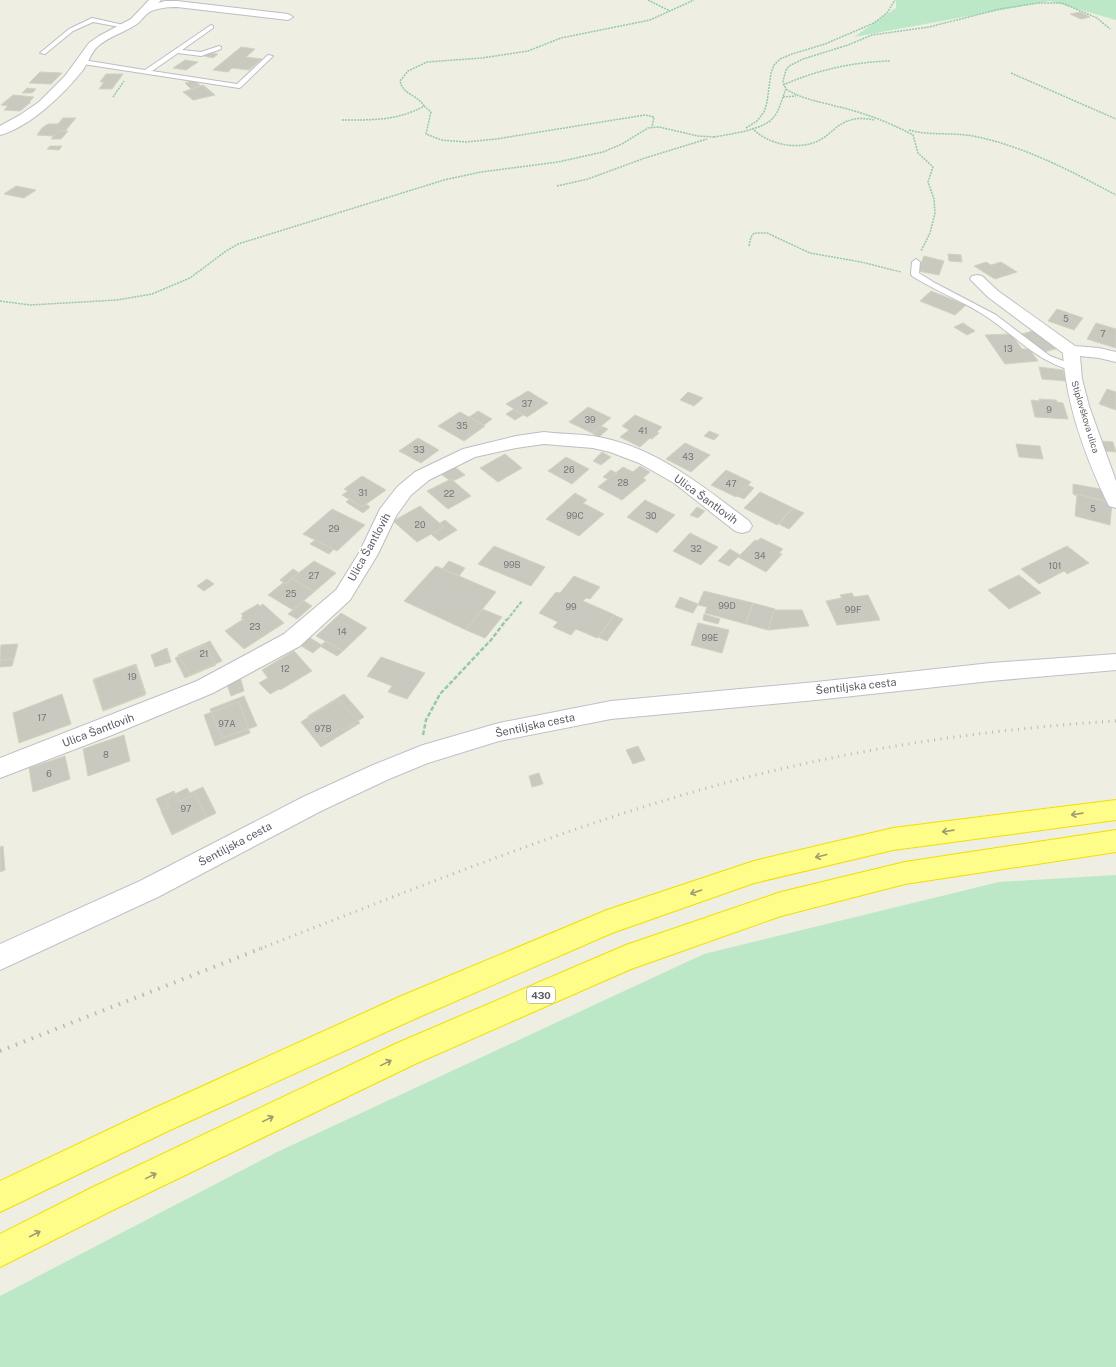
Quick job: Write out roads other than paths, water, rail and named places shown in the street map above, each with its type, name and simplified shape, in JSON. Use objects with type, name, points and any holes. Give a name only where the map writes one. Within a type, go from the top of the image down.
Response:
[{"type":"highway","points":[[0,1197],[158,1121],[402,1010],[607,922],[754,872],[893,839],[1116,810]]},
{"type":"highway","name":"430","points":[[0,1251],[102,1199],[398,1057],[626,958],[781,904],[905,873],[1116,842]]},
{"type":"street","points":[[0,131],[20,121],[47,103],[61,89],[83,62],[92,46],[104,37],[139,18],[150,3],[156,0]]},
{"type":"street","points":[[145,11],[165,4],[177,4],[288,17]]},
{"type":"street","points":[[977,279],[993,294],[1071,351],[1099,353],[1116,357]]},
{"type":"street","name":"Stiplovškova ulica","points":[[1071,351],[1074,381],[1092,441],[1110,491],[1116,502]]},
{"type":"street","name":"Ulica Šantlovih","points":[[0,768],[104,728],[204,687],[292,640],[342,594],[368,554],[387,514],[404,491],[422,476],[469,453],[516,442],[544,438],[593,442],[616,448],[644,459],[681,479],[742,526]]},
{"type":"street","name":"Šentiljska cesta","points":[[0,957],[149,889],[312,804],[423,755],[499,732],[611,710],[816,691],[991,672],[1116,662]]},
{"type":"lane","points":[[43,53],[71,30],[92,20],[125,26]]},
{"type":"lane","points":[[146,72],[211,27]]},
{"type":"lane","points":[[177,51],[201,54],[219,48]]},
{"type":"lane","points":[[83,62],[239,86],[270,56]]},
{"type":"lane","points":[[916,262],[915,274],[932,285],[993,317],[1047,358],[1072,367]]},
{"type":"railway","points":[[259,949],[497,857],[618,815],[740,779],[833,758],[927,741],[974,734],[1068,724],[1116,721]]},
{"type":"railway","points":[[0,1051],[262,948]]}]
